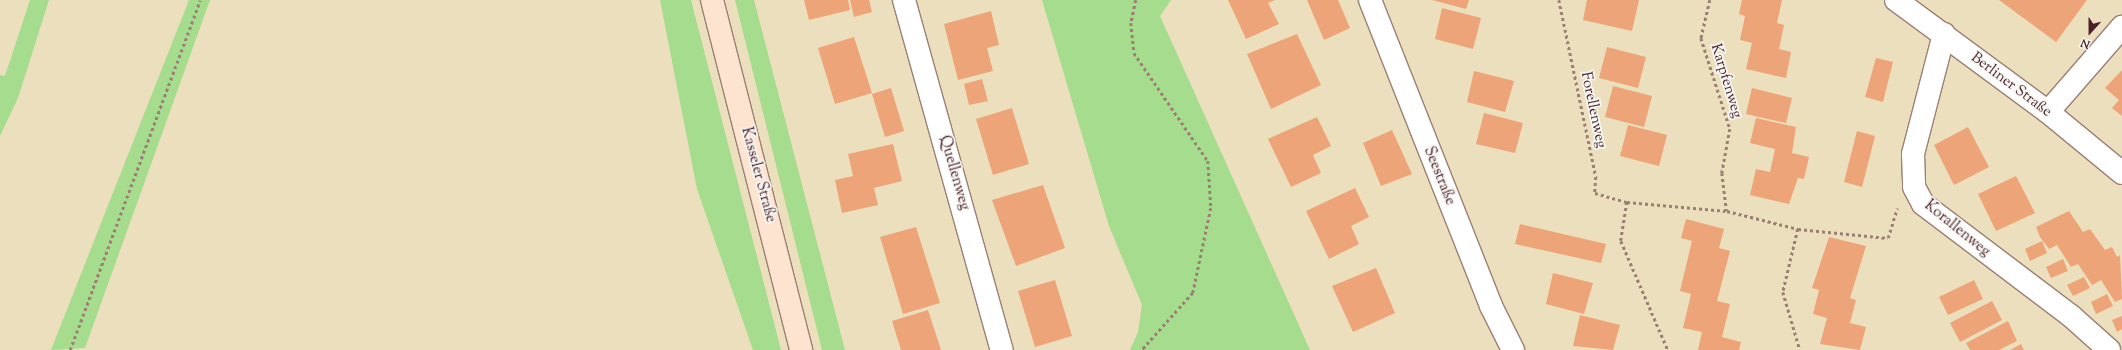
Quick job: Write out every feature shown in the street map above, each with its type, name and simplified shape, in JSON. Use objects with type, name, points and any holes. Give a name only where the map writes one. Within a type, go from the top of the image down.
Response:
[{"type":"main road","name":"Kasseler Straße","points":[[712,0],[801,350]]},
{"type":"street","name":"Quellenweg","points":[[904,0],[1004,349]]},
{"type":"street","name":"Seestraße","points":[[1370,0],[1491,306],[1513,350]]},
{"type":"street","name":"Berliner Straße","points":[[1896,0],[2048,112],[2122,173]]},
{"type":"street","points":[[2048,112],[2122,27]]},
{"type":"street","name":"Korallenweg","points":[[1944,34],[1913,154],[1914,186],[1923,204],[2071,316],[2109,350]]},
{"type":"path","points":[[70,350],[200,0]]},
{"type":"path","points":[[1136,0],[1131,23],[1134,52],[1208,161],[1211,208],[1193,293],[1142,350]]},
{"type":"path","name":"Forellenweg","points":[[1559,0],[1596,177],[1595,193],[1627,202],[1727,211]]},
{"type":"path","name":"Karpfenweg","points":[[1710,0],[1702,38],[1730,128],[1722,173],[1727,211]]},
{"type":"path","points":[[1727,211],[1798,229],[1888,238],[1900,197],[1914,186]]},
{"type":"path","points":[[1627,202],[1621,241],[1668,350]]},
{"type":"path","points":[[1798,229],[1783,292],[1800,350]]},
{"type":"green space","points":[[30,0],[49,0],[18,98],[0,136],[0,75],[5,76]]},
{"type":"green space","points":[[189,0],[210,0],[85,348],[51,350]]},
{"type":"green space","points":[[660,0],[691,0],[781,350],[753,350],[697,189]]},
{"type":"green space","points":[[735,0],[754,0],[845,350],[822,350]]},
{"type":"green space","points":[[1042,0],[1171,0],[1160,16],[1310,350],[1130,350],[1138,332],[1142,305],[1109,226]]},
{"type":"building","points":[[804,0],[848,0],[850,10],[809,20]]},
{"type":"building","points":[[850,0],[869,0],[872,12],[854,17]]},
{"type":"building","points":[[1228,0],[1275,0],[1268,3],[1279,24],[1246,39]]},
{"type":"building","points":[[1307,0],[1338,0],[1350,28],[1324,40]]},
{"type":"building","points":[[1432,0],[1469,0],[1466,9]]},
{"type":"building","points":[[1587,0],[1639,0],[1632,31],[1583,20]]},
{"type":"building","points":[[1742,0],[1782,0],[1777,23],[1784,25],[1779,49],[1791,52],[1786,78],[1746,69],[1752,43],[1740,40],[1745,16],[1739,14]]},
{"type":"building","points":[[1999,0],[2087,0],[2056,42]]},
{"type":"building","points":[[1442,8],[1481,18],[1473,49],[1435,39]]},
{"type":"building","points":[[991,11],[999,45],[987,48],[993,71],[958,80],[944,24]]},
{"type":"building","points":[[1297,34],[1321,85],[1271,109],[1247,54]]},
{"type":"building","points":[[854,37],[872,93],[835,104],[818,48]]},
{"type":"building","points":[[1607,47],[1646,57],[1638,88],[1599,78]]},
{"type":"building","points":[[1876,58],[1893,62],[1883,102],[1865,97]]},
{"type":"building","points":[[2122,70],[2122,116],[2112,108],[2119,100],[2105,88]]},
{"type":"building","points":[[1474,71],[1514,81],[1505,112],[1467,102]]},
{"type":"building","points":[[982,79],[988,101],[969,105],[964,84]]},
{"type":"building","points":[[1613,86],[1652,96],[1644,127],[1605,117]]},
{"type":"building","points":[[891,88],[904,131],[885,137],[872,94]]},
{"type":"building","points":[[1752,88],[1792,98],[1786,123],[1746,114]]},
{"type":"building","points":[[1012,108],[1029,164],[993,175],[976,119]]},
{"type":"building","points":[[1484,113],[1523,123],[1515,153],[1476,144]]},
{"type":"building","points":[[1317,117],[1331,146],[1313,155],[1321,173],[1291,187],[1268,139]]},
{"type":"building","points":[[1756,118],[1796,127],[1792,153],[1809,157],[1804,179],[1798,178],[1789,204],[1750,195],[1756,169],[1770,172],[1775,149],[1750,143]]},
{"type":"building","points":[[1628,125],[1667,135],[1659,166],[1620,156]]},
{"type":"building","points":[[1968,127],[1989,167],[1954,185],[1934,145]]},
{"type":"building","points":[[1392,130],[1412,174],[1381,186],[1363,143]]},
{"type":"building","points":[[1857,131],[1875,136],[1862,187],[1844,182]]},
{"type":"building","points":[[893,144],[902,181],[874,188],[878,205],[842,213],[835,180],[853,176],[848,154]]},
{"type":"building","points":[[2016,176],[2035,213],[1996,231],[1978,194]]},
{"type":"building","points":[[1043,185],[1065,248],[1016,266],[992,200]]},
{"type":"building","points":[[1355,188],[1369,217],[1351,226],[1359,244],[1329,259],[1306,211]]},
{"type":"building","points":[[2069,211],[2083,232],[2090,229],[2105,250],[2112,247],[2117,257],[2120,255],[2122,299],[2115,302],[2101,280],[2092,285],[2078,264],[2071,267],[2057,245],[2049,249],[2040,237],[2036,227]]},
{"type":"building","points":[[1686,219],[1724,229],[1719,248],[1730,251],[1717,301],[1730,304],[1722,337],[1741,342],[1739,350],[1698,350],[1702,332],[1683,328],[1691,294],[1680,291],[1692,241],[1681,238]]},
{"type":"building","points":[[1520,224],[1606,244],[1601,263],[1515,244]]},
{"type":"building","points":[[916,227],[940,303],[903,314],[880,237]]},
{"type":"building","points":[[1829,237],[1866,246],[1850,298],[1856,300],[1850,323],[1866,327],[1860,350],[1820,344],[1827,318],[1813,314],[1819,290],[1812,288]]},
{"type":"building","points":[[2042,241],[2047,253],[2030,261],[2025,249]]},
{"type":"building","points":[[2063,259],[2068,271],[2051,278],[2046,267]]},
{"type":"building","points":[[1376,268],[1395,313],[1353,332],[1332,286]]},
{"type":"building","points":[[1553,273],[1593,283],[1584,314],[1546,304]]},
{"type":"building","points":[[2084,277],[2090,288],[2073,296],[2067,285]]},
{"type":"building","points":[[1055,280],[1072,336],[1035,347],[1018,291]]},
{"type":"building","points":[[1974,280],[1983,299],[1948,315],[1939,297]]},
{"type":"building","points":[[2107,294],[2113,306],[2096,314],[2091,302]]},
{"type":"building","points":[[1992,301],[2002,320],[1960,342],[1950,323]]},
{"type":"building","points":[[928,310],[941,350],[901,350],[892,321]]},
{"type":"building","points":[[1580,315],[1620,325],[1613,350],[1573,346]]},
{"type":"building","points":[[2122,316],[2122,329],[2117,332],[2112,320]]},
{"type":"building","points":[[2008,321],[2017,341],[1999,350],[1970,350],[1966,343]]},
{"type":"building","points":[[2021,344],[2024,350],[2010,350]]}]
